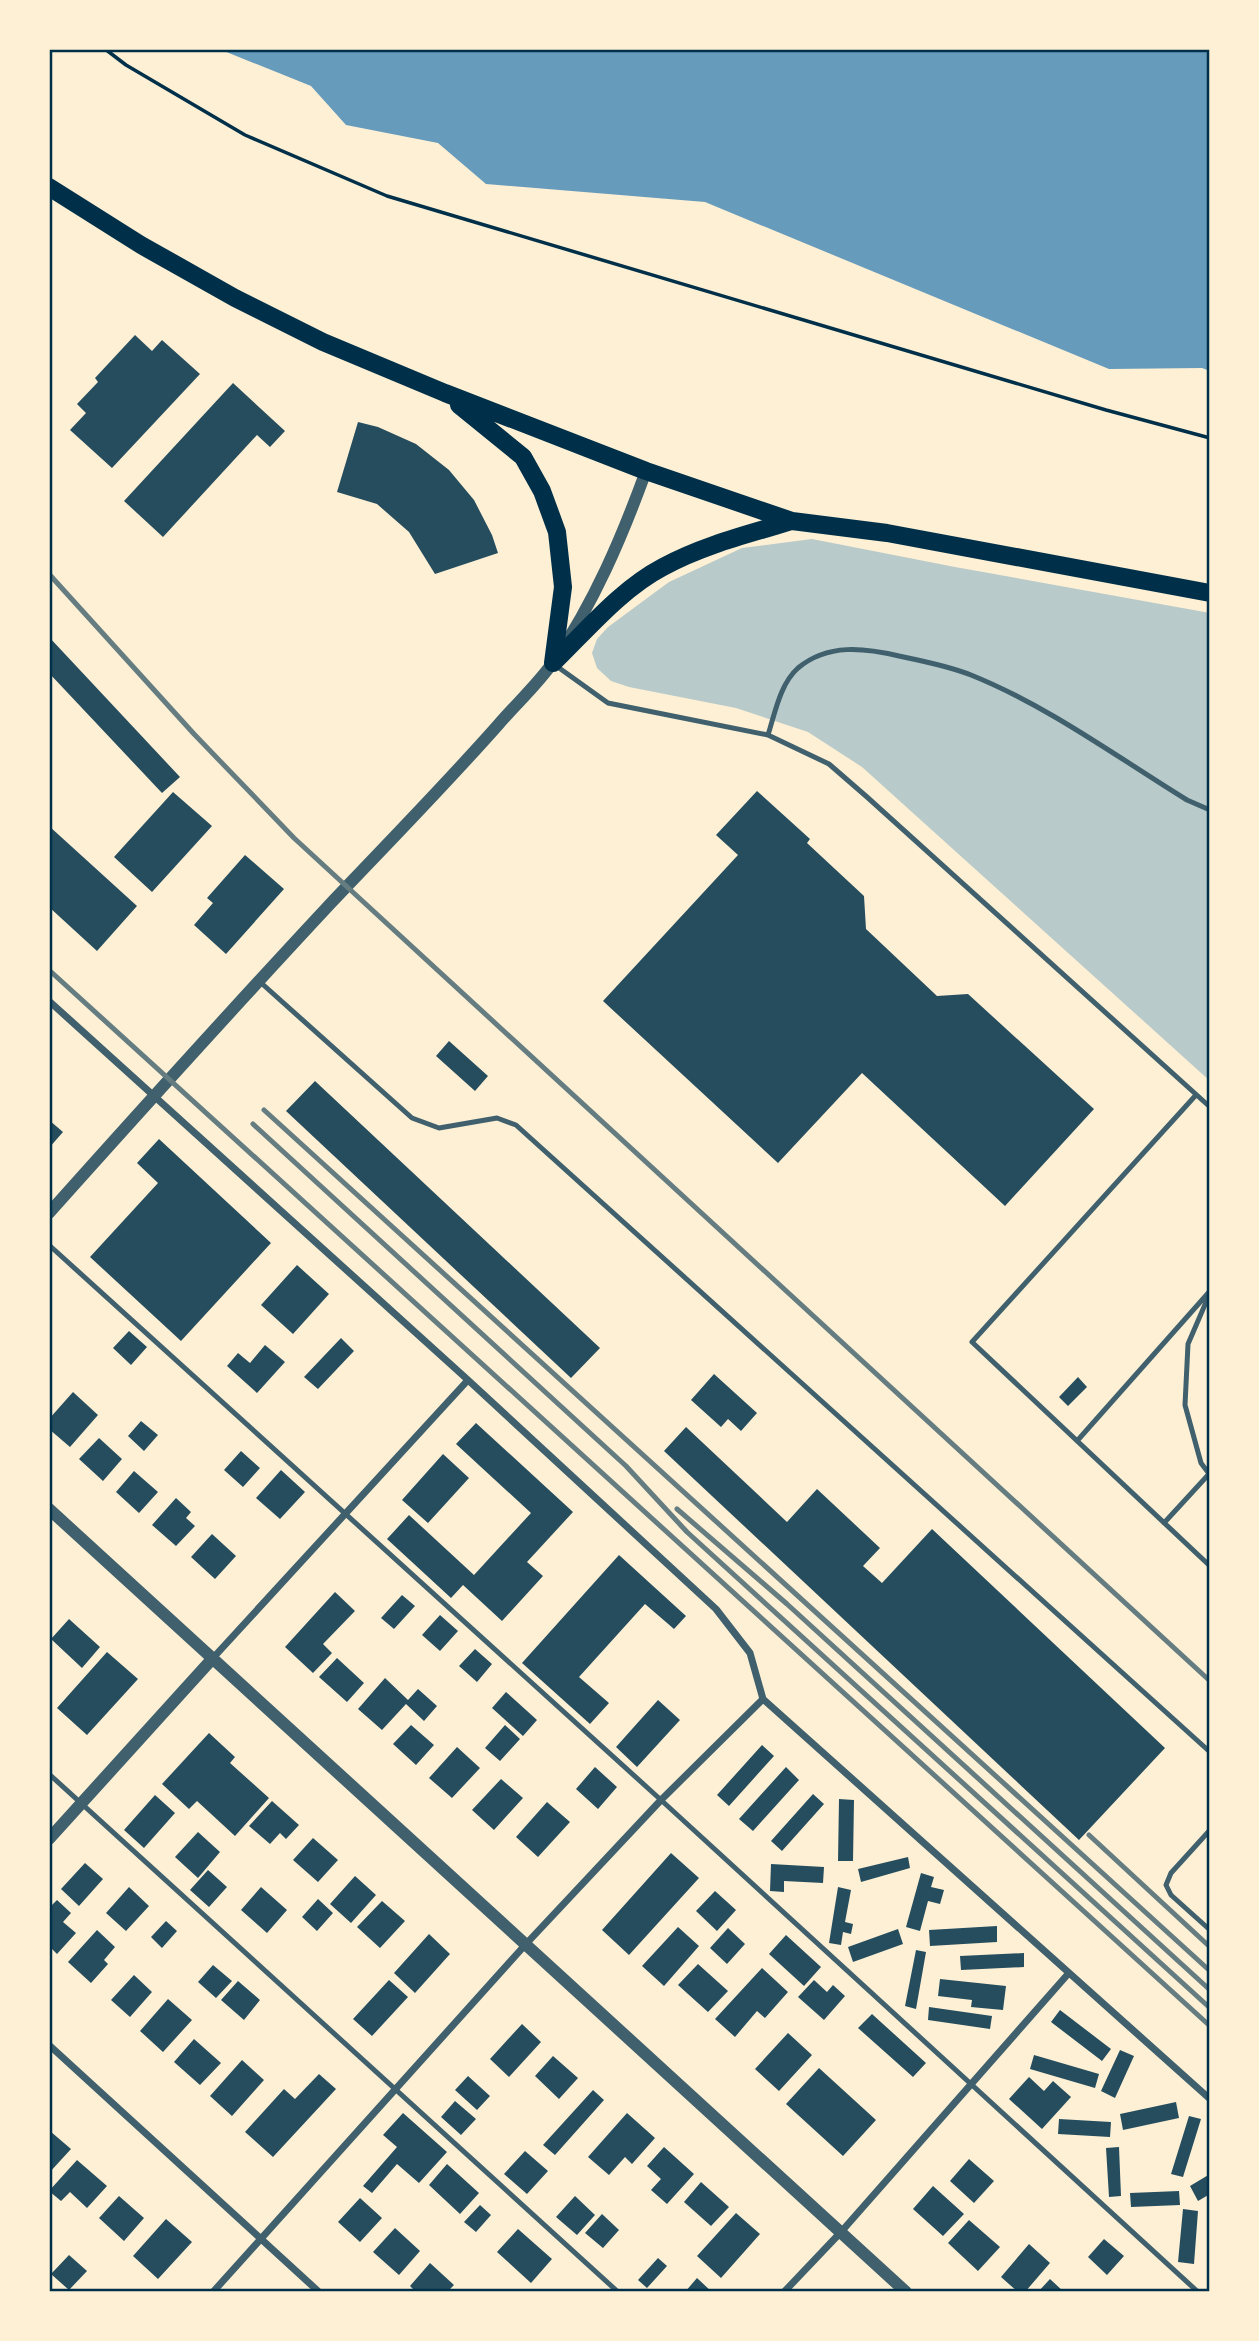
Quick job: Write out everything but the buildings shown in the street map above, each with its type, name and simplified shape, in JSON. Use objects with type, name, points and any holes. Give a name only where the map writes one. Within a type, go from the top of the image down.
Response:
[{"type":"main road","points":[[49,187],[141,246],[235,298],[323,342],[445,393],[646,471],[792,521],[887,533],[1210,593]]},
{"type":"main road","points":[[445,393],[523,457],[542,491],[557,532],[563,587],[553,663]]},
{"type":"main road","points":[[553,663],[628,591],[662,567],[702,549],[792,521]]},
{"type":"street","points":[[49,1213],[553,663],[608,564],[646,471]]},
{"type":"street","points":[[49,1001],[468,1380],[716,1609],[750,1653],[763,1699],[1210,2099]]},
{"type":"street","points":[[49,1839],[468,1380]]},
{"type":"street","points":[[49,1508],[906,2292]]},
{"type":"street","points":[[213,2292],[526,1944],[661,1800],[763,1699]]},
{"type":"street","points":[[784,2292],[841,2232],[1068,1974]]},
{"type":"street","points":[[49,2045],[319,2292]]},
{"type":"lane","points":[[768,735],[783,690],[798,668],[814,657],[839,649],[869,649],[926,661],[982,680],[1032,703],[1187,800],[1210,810]]},
{"type":"lane","points":[[553,663],[608,703],[768,735],[828,764],[1210,1107]]},
{"type":"lane","points":[[259,981],[412,1118],[439,1128],[497,1118],[516,1125],[1210,1752]]},
{"type":"lane","points":[[1196,1095],[972,1342],[1210,1566]]},
{"type":"lane","points":[[49,1245],[1198,2292]]},
{"type":"lane","points":[[1077,1441],[1210,1292]]},
{"type":"lane","points":[[1164,1523],[1209,1475],[1201,1463],[1185,1405],[1188,1344],[1210,1292]]},
{"type":"lane","points":[[49,1774],[394,2091],[618,2292]]},
{"type":"lane","points":[[1210,1830],[1171,1873],[1166,1885],[1171,1895],[1210,1930]]},
{"type":"path","points":[[105,49],[126,65],[245,135],[387,196],[1106,410],[1210,438]]},
{"type":"shaded area","points":[[812,539],[1210,613],[1210,1081],[862,767],[808,732],[736,708],[629,687],[611,681],[597,668],[592,653],[597,639],[608,627],[669,582],[742,548]]},
{"type":"water","points":[[219,49],[1210,49],[1210,371],[1202,368],[1109,369],[705,202],[486,184],[438,143],[346,125],[311,86]]},
{"type":"railway","points":[[49,574],[194,734],[294,838],[1210,1681]]},
{"type":"railway","points":[[49,970],[1210,2026]]},
{"type":"railway","points":[[264,1110],[1210,1971]]},
{"type":"railway","points":[[253,1124],[626,1466],[687,1532],[1210,2008]]},
{"type":"railway","points":[[677,1509],[787,1604],[1210,1990]]},
{"type":"railway","points":[[1089,1835],[1210,1947]]}]
